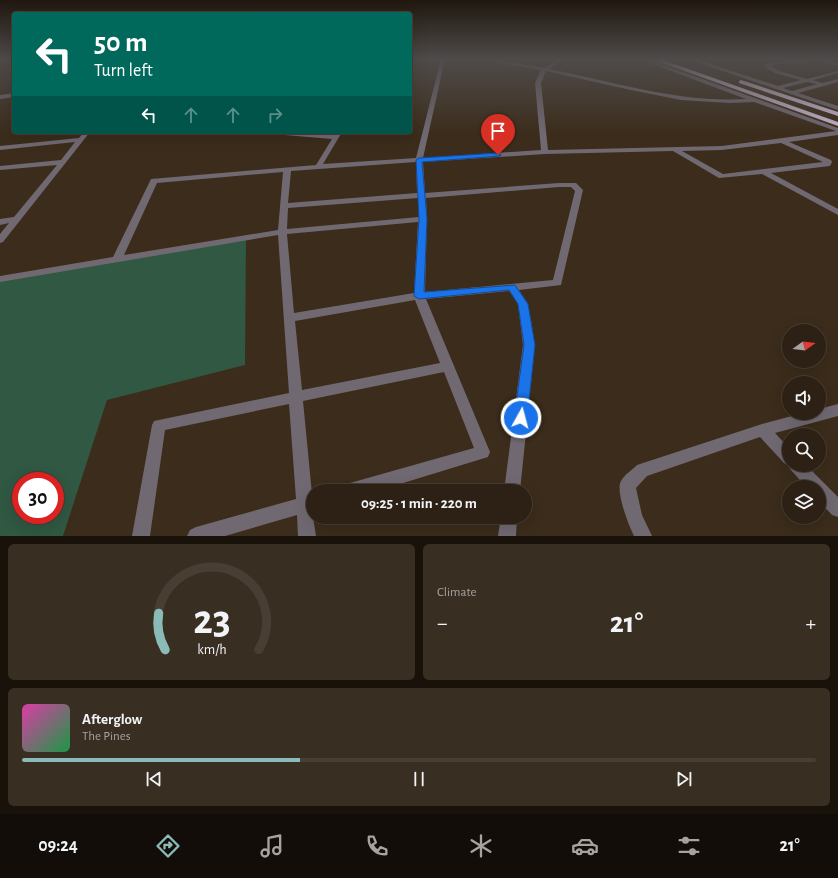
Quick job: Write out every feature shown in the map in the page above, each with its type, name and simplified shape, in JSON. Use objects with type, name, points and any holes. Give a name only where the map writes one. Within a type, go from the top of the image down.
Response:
[{"type":"highway","points":[[722,84],[838,124]]},
{"type":"highway","points":[[749,84],[838,114]]},
{"type":"street","points":[[374,484],[483,452],[419,296],[423,219],[419,160],[437,84]]},
{"type":"street","points":[[538,84],[545,152]]},
{"type":"street","points":[[613,84],[656,93],[726,102],[754,100]]},
{"type":"street","points":[[709,84],[838,131]]},
{"type":"street","points":[[764,84],[838,108]]},
{"type":"street","points":[[768,90],[794,84]]},
{"type":"street","points":[[792,93],[821,84]]},
{"type":"street","points":[[0,97],[12,95]]},
{"type":"street","points":[[117,259],[154,181],[287,169],[545,152],[722,148],[782,141],[838,131]]},
{"type":"street","points":[[0,240],[85,134]]},
{"type":"street","points":[[316,134],[337,135],[318,167]]},
{"type":"street","points":[[0,148],[80,140]]},
{"type":"street","points":[[674,149],[722,176],[764,172],[828,162],[782,141]]},
{"type":"street","points":[[0,168],[62,162]]},
{"type":"street","points":[[287,169],[282,232],[296,396],[307,484]]},
{"type":"street","points":[[764,172],[838,212]]},
{"type":"street","points":[[284,206],[559,185],[573,185],[579,190],[557,283],[419,296],[289,318]]},
{"type":"street","points":[[0,222],[17,219]]},
{"type":"street","points":[[0,279],[282,232],[423,219]]},
{"type":"street","points":[[512,287],[523,304],[529,345],[513,484]]},
{"type":"street","points":[[141,536],[159,425],[448,366]]},
{"type":"street","points":[[643,536],[634,517],[627,485],[642,470],[762,430],[838,410]]},
{"type":"street","points":[[762,430],[782,451]]},
{"type":"street","points":[[803,472],[810,480]]},
{"type":"street","points":[[826,496],[838,509]]},
{"type":"street","points":[[196,536],[306,504]]},
{"type":"street","points":[[307,536],[308,524]]},
{"type":"street","points":[[507,536],[508,524]]},
{"type":"green space","points":[[246,238],[245,365],[107,400],[63,536],[0,536],[0,279]]},
{"type":"route","points":[[498,155],[419,160],[423,219],[419,296],[512,287],[523,304],[529,345],[521,418]]}]
